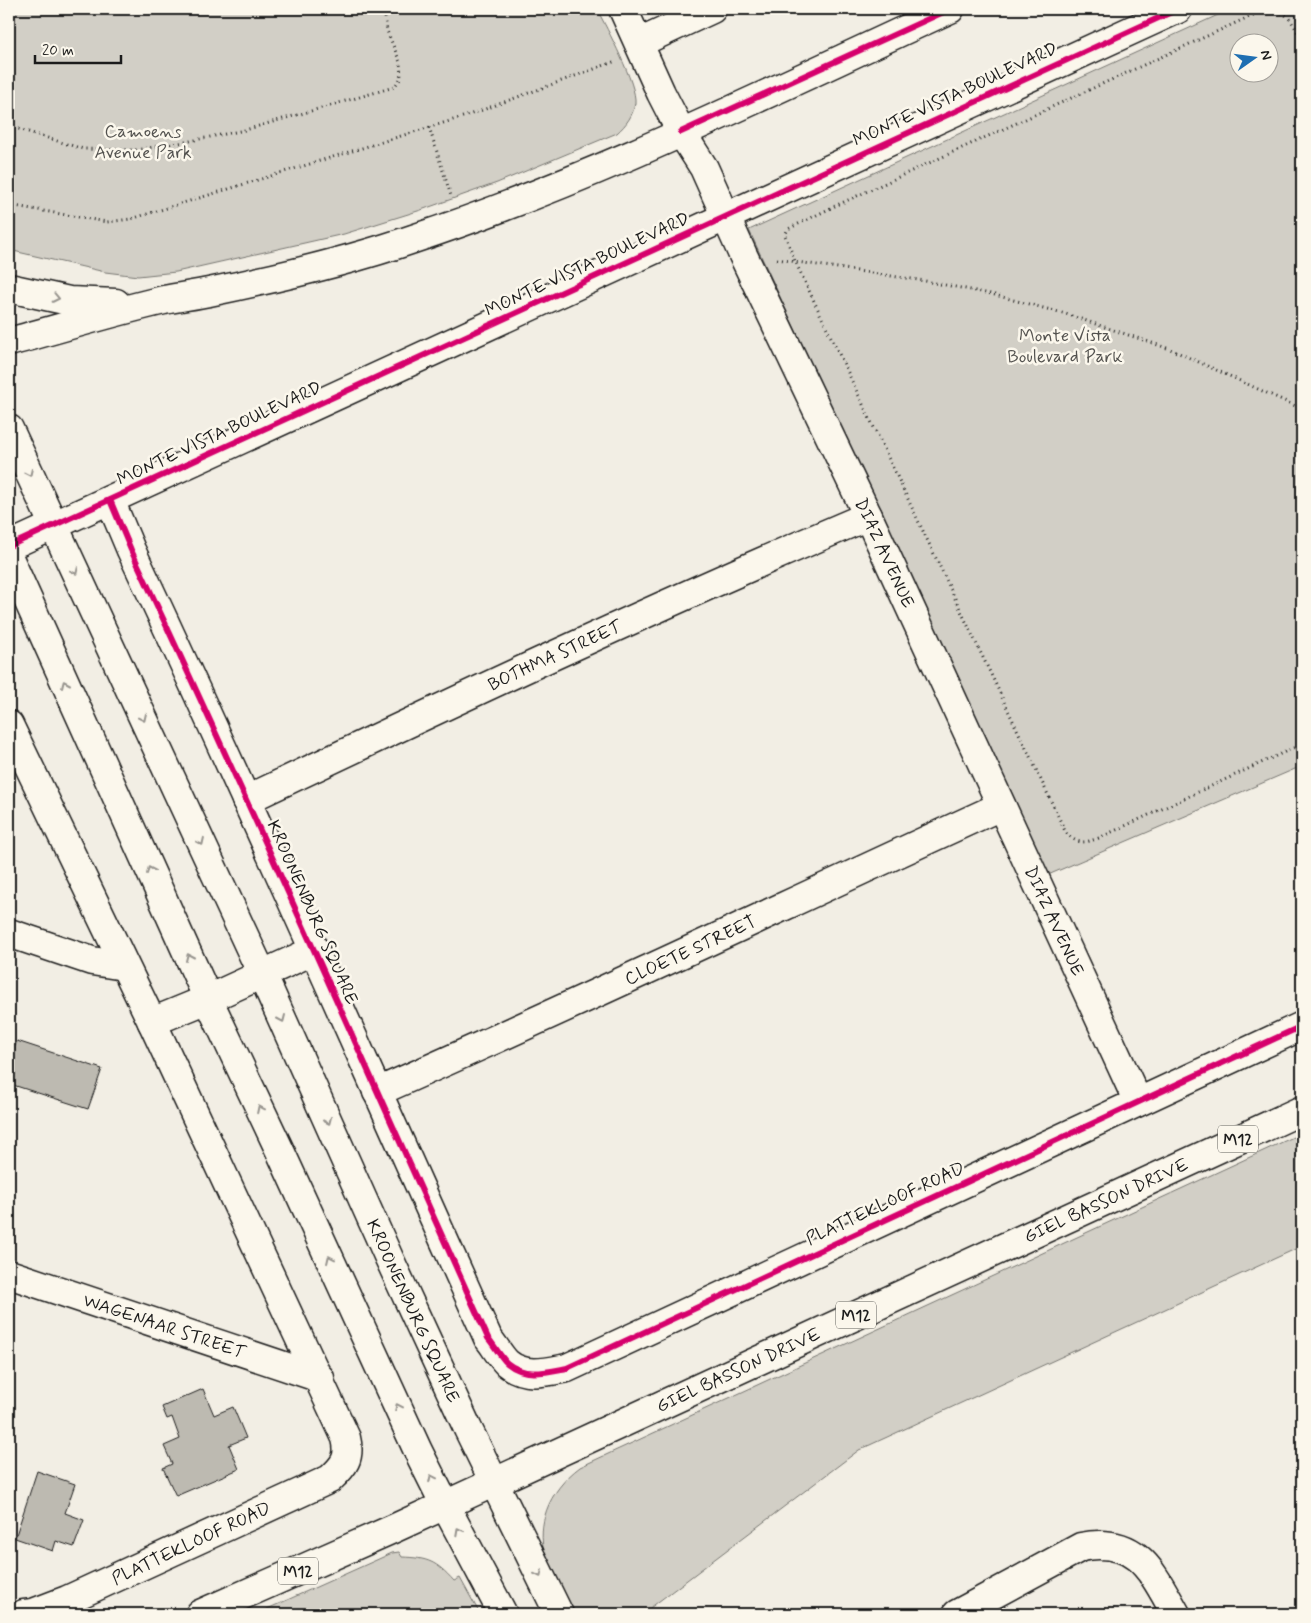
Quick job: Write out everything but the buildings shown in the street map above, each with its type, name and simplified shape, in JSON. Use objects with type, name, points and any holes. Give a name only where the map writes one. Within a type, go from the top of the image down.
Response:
[{"type":"street","name":"DIAZ AVENUE","points":[[623,9],[661,93],[681,132],[704,168],[868,516],[1138,1102]]},
{"type":"street","points":[[639,43],[712,9]]},
{"type":"street","points":[[9,342],[92,318],[310,269],[411,240],[504,208],[617,162],[950,9]]},
{"type":"street","name":"MONTE VISTA BOULEVARD","points":[[9,546],[1178,9]]},
{"type":"street","points":[[9,288],[83,302],[114,303],[167,300]]},
{"type":"street","name":"KROONENBURG SQUARE","points":[[9,428],[262,974],[389,1258],[493,1483],[559,1614]]},
{"type":"street","name":"KROONENBURG SQUARE","points":[[110,500],[131,550],[315,950],[488,1338]]},
{"type":"street","name":"BOTHMA STREET","points":[[246,800],[636,618],[868,516]]},
{"type":"street","points":[[9,558],[208,999],[445,1505],[503,1614]]},
{"type":"street","points":[[11,736],[152,1022],[320,1378]]},
{"type":"street","name":"CLOETE STREET","points":[[377,1092],[524,1027],[1001,806]]},
{"type":"street","points":[[9,933],[92,961],[124,966]]},
{"type":"street","points":[[152,1022],[208,999],[315,950]]},
{"type":"street","name":"PLATTEKLOOF ROAD","points":[[488,1338],[507,1362],[524,1373],[544,1373],[567,1368],[1302,1026]]},
{"type":"street","name":"GIEL BASSON DRIVE","points":[[200,1614],[445,1505],[1302,1110]]},
{"type":"street","name":"WAGENAAR STREET","points":[[9,1274],[320,1378]]},
{"type":"street","name":"PLATTEKLOOF ROAD","points":[[24,1614],[33,1613],[67,1600],[330,1479],[340,1470],[348,1457],[349,1447],[320,1378]]},
{"type":"street","points":[[957,1614],[1081,1547],[1098,1544],[1115,1546],[1143,1561],[1176,1614]]},
{"type":"path","points":[[9,126],[83,149],[135,150],[245,130],[394,87],[401,78],[400,62],[387,31],[384,9]]},
{"type":"path","points":[[1302,41],[1285,13],[1275,10],[1264,10],[1253,14],[788,229],[785,235],[795,261],[1066,833],[1074,841],[1085,842],[1099,838],[1302,744]]},
{"type":"path","points":[[9,205],[107,222],[132,219],[475,113],[617,61]]},
{"type":"path","points":[[429,127],[452,199]]},
{"type":"path","points":[[776,259],[924,281],[991,294],[1066,314],[1170,349],[1302,409]]},
{"type":"green space","name":"Camoens Avenue Park","points":[[9,9],[597,9],[626,70],[635,103],[629,120],[617,133],[497,183],[421,210],[344,234],[176,272],[138,276],[105,272],[9,250]]},
{"type":"green space","name":"Monte Vista Boulevard Park","points":[[1231,9],[1302,9],[1302,766],[1048,875],[749,230]]},
{"type":"green space","points":[[1302,1133],[1302,1246],[859,1450],[650,1608],[648,1614],[574,1614],[548,1566],[542,1537],[546,1511],[552,1499],[559,1487],[580,1467]]},
{"type":"green space","points":[[399,1552],[402,1557],[419,1558],[431,1562],[442,1569],[454,1581],[460,1578],[480,1614],[256,1614],[392,1553]]},
{"type":"cycle path","points":[[681,132],[950,9]]},
{"type":"cycle path","points":[[9,546],[1178,9]]},
{"type":"cycle path","points":[[110,500],[488,1338],[504,1360],[514,1368],[536,1373],[567,1368],[1302,1026]]}]
